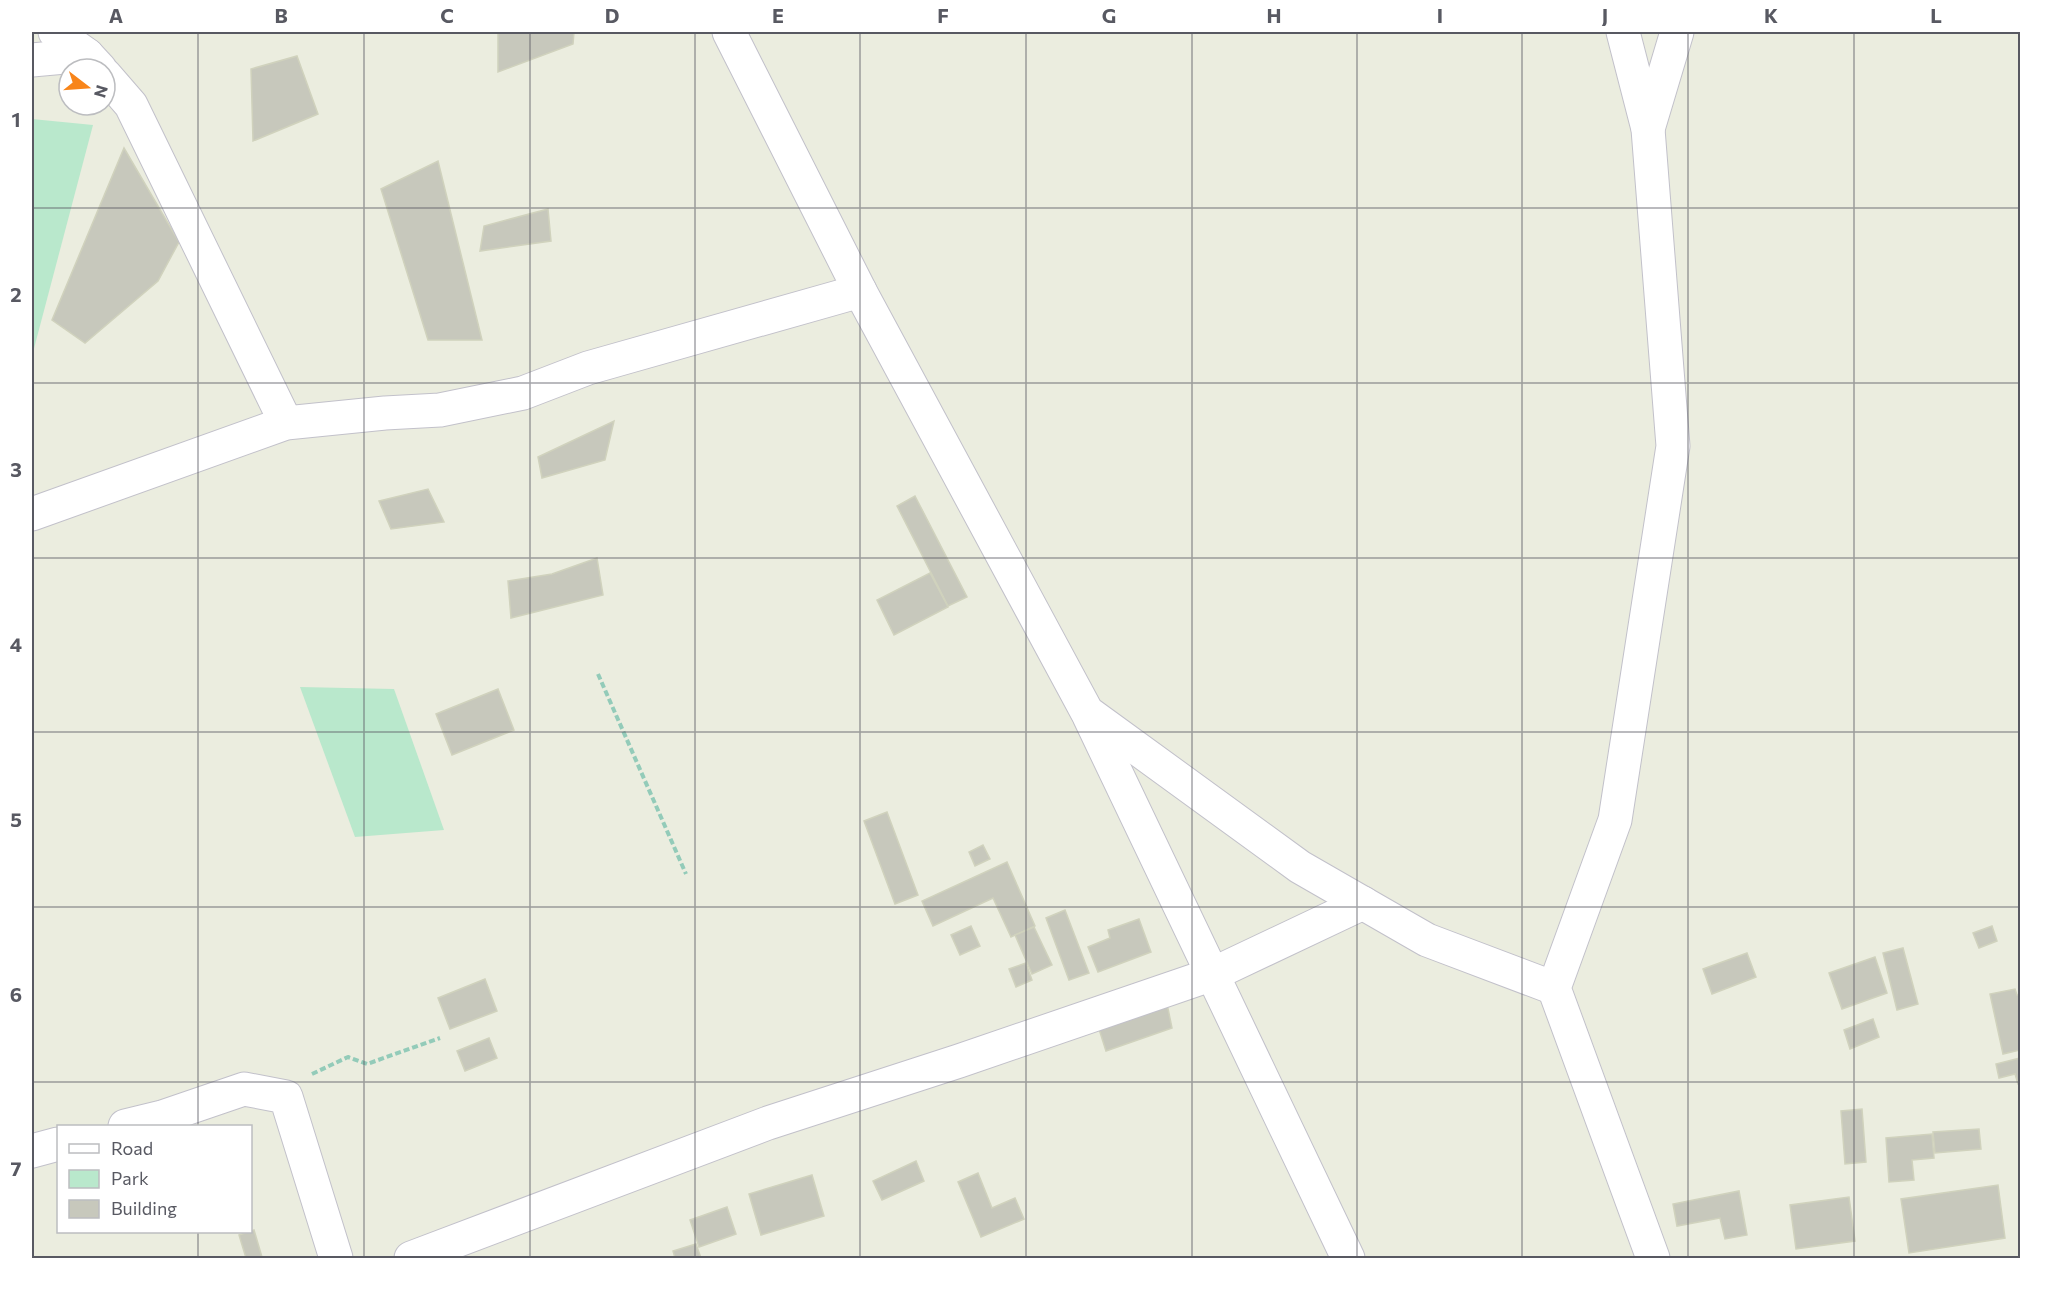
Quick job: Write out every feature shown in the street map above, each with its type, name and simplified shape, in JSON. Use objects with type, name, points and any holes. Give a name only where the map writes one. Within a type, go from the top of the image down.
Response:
[{"type":"street","points":[[55,32],[87,57]]},
{"type":"street","points":[[729,32],[860,291],[1087,712],[1348,1258]]},
{"type":"street","points":[[1623,32],[1648,129],[1673,446],[1615,820],[1554,988],[1653,1258]]},
{"type":"street","points":[[1648,129],[1677,32]]},
{"type":"street","points":[[32,60],[57,62]]},
{"type":"street","points":[[117,88],[131,105],[286,423]]},
{"type":"street","points":[[32,514],[286,423],[440,410],[523,393],[588,368],[860,291]]},
{"type":"street","points":[[1087,712],[1300,867],[1427,940],[1554,988]]},
{"type":"street","points":[[411,1258],[768,1123],[959,1061],[1213,974],[1363,903]]},
{"type":"street","points":[[129,1125],[162,1117],[244,1089],[286,1097],[336,1258]]},
{"type":"street","points":[[32,1151],[57,1144]]},
{"type":"path","points":[[598,674],[686,874]]},
{"type":"path","points":[[271,1094],[348,1057],[367,1064],[440,1038]]},
{"type":"green space","points":[[32,119],[93,125],[32,356]]},
{"type":"green space","points":[[300,687],[394,689],[444,830],[355,837]]},
{"type":"building","points":[[498,32],[574,32],[573,44],[498,72]]},
{"type":"building","points":[[297,56],[318,114],[253,141],[251,69]]},
{"type":"building","points":[[124,148],[179,242],[158,281],[85,343],[52,320]]},
{"type":"building","points":[[438,161],[482,340],[428,340],[381,189]]},
{"type":"building","points":[[548,209],[551,241],[480,251],[484,226]]},
{"type":"building","points":[[614,421],[605,460],[542,478],[538,457]]},
{"type":"building","points":[[428,489],[444,522],[391,529],[379,501]]},
{"type":"building","points":[[915,496],[967,597],[948,606],[897,506]]},
{"type":"building","points":[[597,558],[603,595],[511,618],[508,581],[552,574]]},
{"type":"building","points":[[930,573],[948,607],[894,635],[877,600]]},
{"type":"building","points":[[498,689],[514,730],[452,755],[436,714]]},
{"type":"building","points":[[887,812],[918,895],[895,904],[864,821]]},
{"type":"building","points":[[983,845],[990,859],[975,866],[969,852]]},
{"type":"building","points":[[1007,862],[1035,926],[1011,937],[993,898],[933,926],[922,901]]},
{"type":"building","points":[[1065,910],[1089,973],[1069,980],[1046,918]]},
{"type":"building","points":[[1139,919],[1151,952],[1098,972],[1088,947],[1110,938],[1108,930]]},
{"type":"building","points":[[971,926],[980,946],[960,955],[951,935]]},
{"type":"building","points":[[1992,926],[1997,941],[1979,948],[1973,933]]},
{"type":"building","points":[[1034,927],[1052,965],[1032,974],[1015,935]]},
{"type":"building","points":[[1903,948],[1918,1004],[1897,1010],[1883,953]]},
{"type":"building","points":[[1747,953],[1756,977],[1712,994],[1703,969]]},
{"type":"building","points":[[1875,957],[1887,993],[1842,1009],[1829,973]]},
{"type":"building","points":[[1026,963],[1032,980],[1016,987],[1009,969]]},
{"type":"building","points":[[485,979],[497,1011],[450,1029],[438,998]]},
{"type":"building","points":[[2015,989],[2017,995],[2020,995],[2020,1050],[2003,1054],[1990,994]]},
{"type":"building","points":[[1166,999],[1172,1028],[1106,1051],[1098,1026]]},
{"type":"building","points":[[1873,1019],[1879,1037],[1850,1049],[1844,1030]]},
{"type":"building","points":[[489,1038],[497,1058],[465,1071],[457,1051]]},
{"type":"building","points":[[2020,1058],[2020,1083],[2018,1084],[2015,1074],[1999,1078],[1996,1064]]},
{"type":"building","points":[[1862,1109],[1866,1162],[1845,1164],[1841,1111]]},
{"type":"building","points":[[1979,1129],[1981,1149],[1935,1153],[1933,1132]]},
{"type":"building","points":[[1932,1134],[1934,1158],[1912,1160],[1914,1180],[1889,1182],[1886,1138]]},
{"type":"building","points":[[916,1161],[924,1181],[882,1200],[873,1181]]},
{"type":"building","points":[[978,1173],[992,1208],[1015,1198],[1024,1219],[981,1237],[958,1182]]},
{"type":"building","points":[[812,1175],[824,1216],[761,1235],[749,1194]]},
{"type":"building","points":[[1998,1185],[2005,1238],[1909,1253],[1901,1199]]},
{"type":"building","points":[[1739,1191],[1747,1235],[1725,1239],[1720,1218],[1677,1226],[1673,1204]]},
{"type":"building","points":[[1849,1197],[1855,1241],[1796,1249],[1790,1205]]},
{"type":"building","points":[[727,1207],[736,1234],[699,1247],[690,1220]]},
{"type":"building","points":[[254,1230],[262,1257],[246,1258],[239,1235],[252,1233]]},
{"type":"building","points":[[696,1244],[701,1258],[675,1258],[673,1251]]}]
